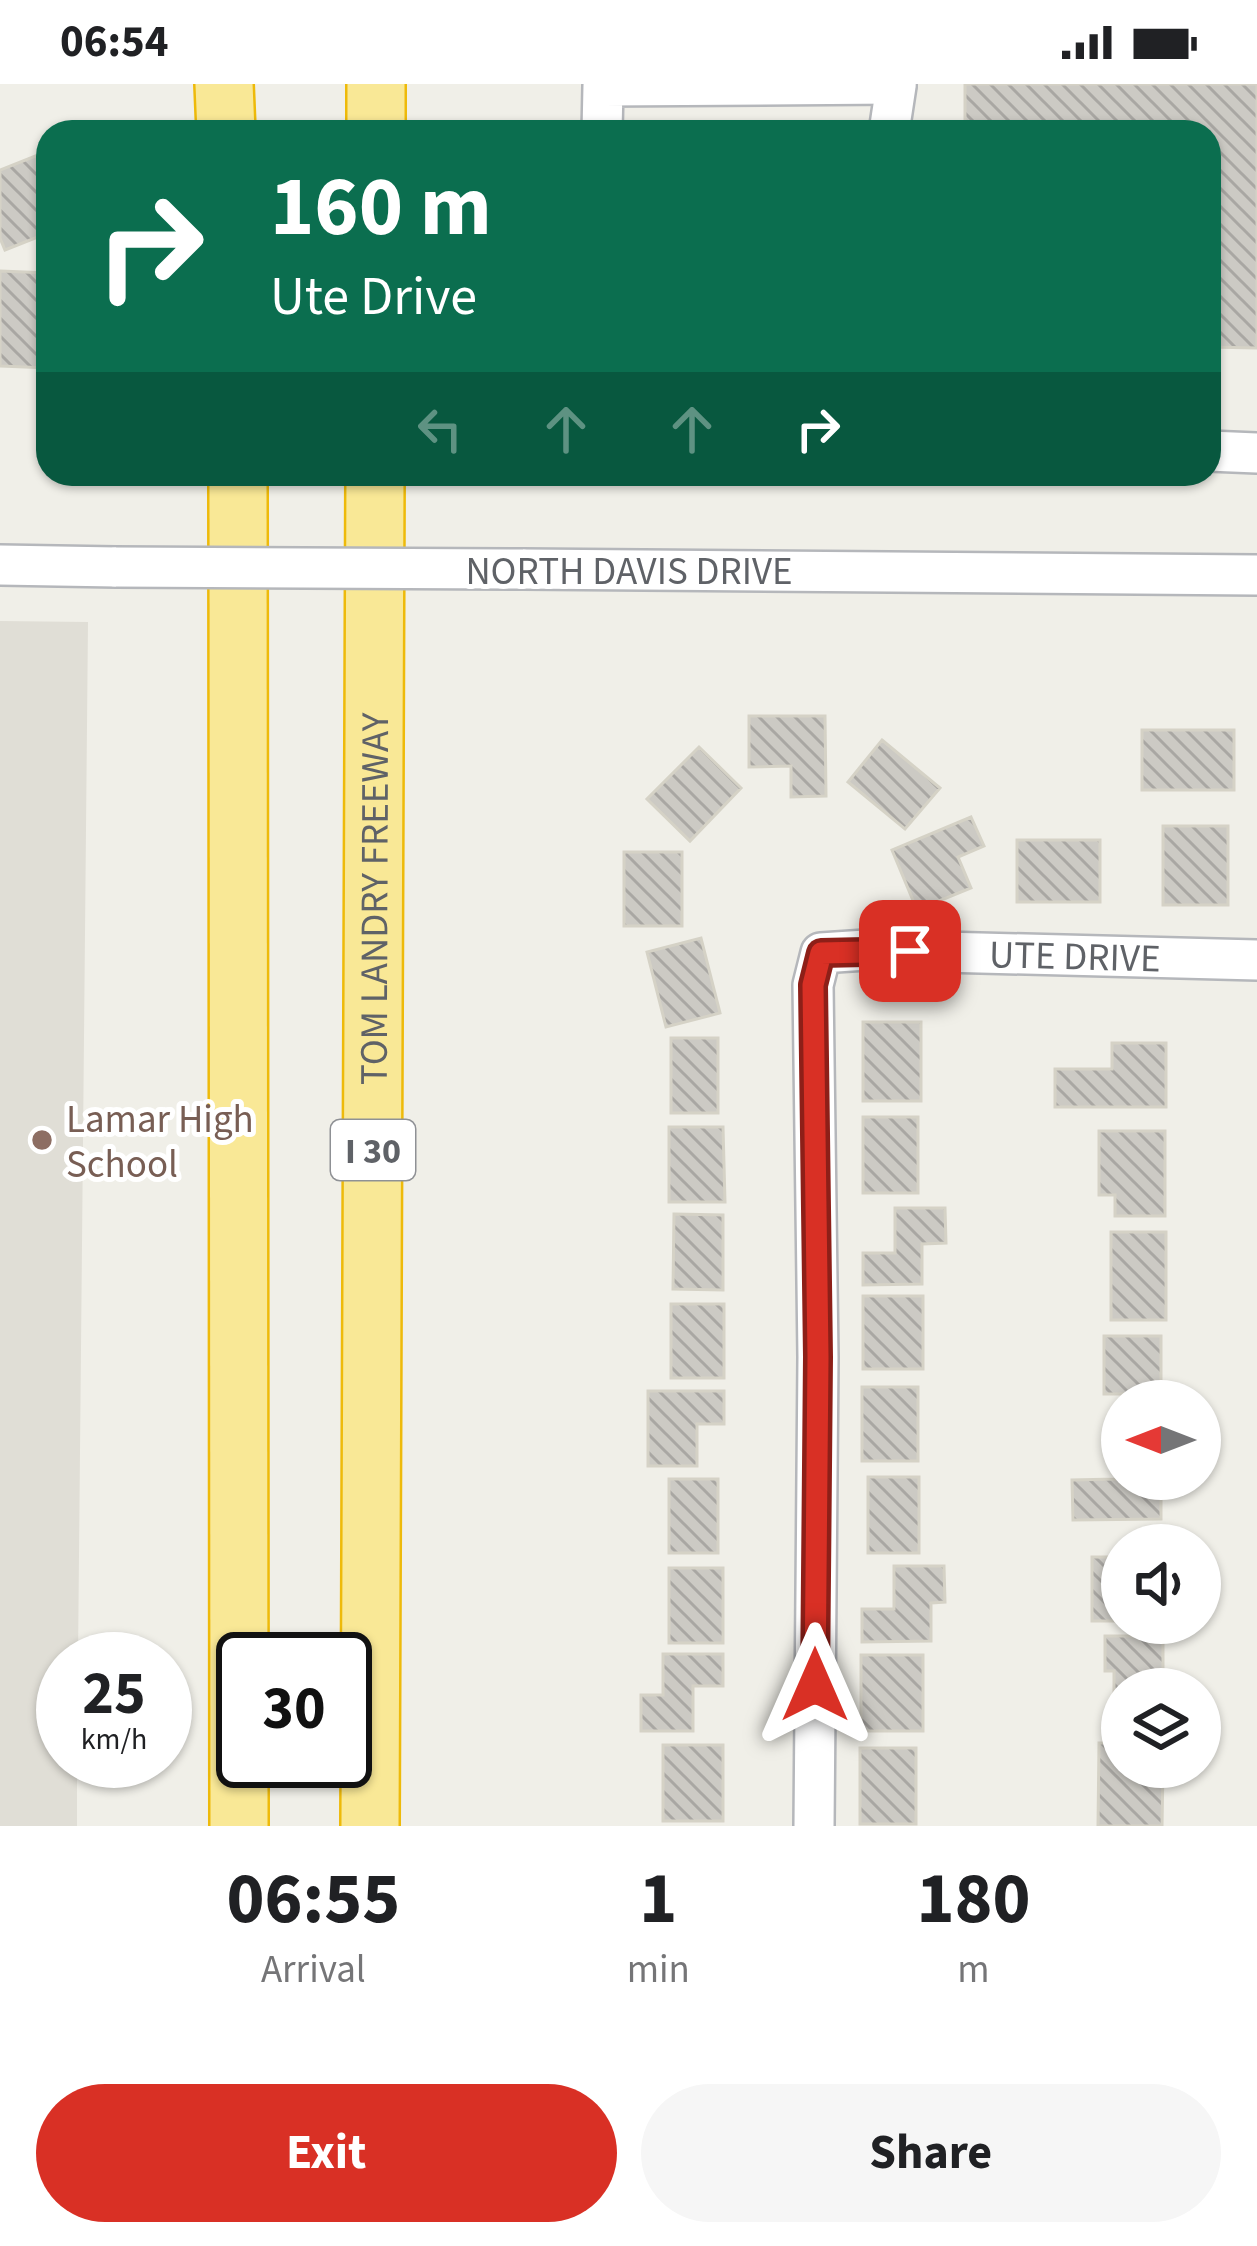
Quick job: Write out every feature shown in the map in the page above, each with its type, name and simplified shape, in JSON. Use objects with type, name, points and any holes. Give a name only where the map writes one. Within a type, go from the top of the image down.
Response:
[{"type":"highway","points":[[224,84],[226,120]]},
{"type":"highway","points":[[241,84],[241,120]]},
{"type":"highway","points":[[376,84],[376,120]]},
{"type":"highway","points":[[238,486],[239,1826]]},
{"type":"highway","name":"TOM LANDRY FREEWAY","points":[[370,1826],[375,486]]},
{"type":"street","points":[[602,120],[603,86],[896,85],[891,120]]},
{"type":"street","points":[[1221,452],[1257,453]]},
{"type":"street","name":"NORTH DAVIS DRIVE","points":[[0,566],[1257,575]]},
{"type":"street","name":"UTE DRIVE","points":[[814,1826],[818,1357],[813,985],[821,953],[866,950],[1257,960]]},
{"type":"shaded area","name":"Lamar High School","points":[[0,621],[88,622],[78,1632],[36,1632],[36,1788],[77,1788],[77,1826],[0,1826]]},
{"type":"building","points":[[965,84],[1257,84],[1257,348],[1221,347],[1221,120],[965,120]]},
{"type":"building","points":[[36,156],[36,238],[5,250],[0,238],[0,170]]},
{"type":"building","points":[[0,271],[36,272],[36,368],[0,366]]},
{"type":"building","points":[[749,716],[825,716],[826,796],[791,797],[791,766],[749,767]]},
{"type":"building","points":[[1142,730],[1234,730],[1234,790],[1142,790]]},
{"type":"building","points":[[882,740],[940,788],[905,829],[848,782]]},
{"type":"building","points":[[699,747],[741,788],[690,841],[647,799]]},
{"type":"building","points":[[971,817],[984,846],[958,857],[971,888],[917,910],[892,850]]},
{"type":"building","points":[[1163,826],[1228,826],[1228,905],[1163,905]]},
{"type":"building","points":[[1017,840],[1100,840],[1100,902],[1017,902]]},
{"type":"building","points":[[624,852],[682,852],[682,926],[624,926]]},
{"type":"building","points":[[701,938],[720,1013],[666,1027],[647,952]]},
{"type":"building","points":[[863,1022],[921,1022],[921,1101],[863,1101]]},
{"type":"building","points":[[671,1038],[718,1038],[718,1113],[671,1113]]},
{"type":"building","points":[[1112,1043],[1166,1043],[1166,1107],[1055,1107],[1055,1069],[1112,1069]]},
{"type":"building","points":[[863,1117],[918,1117],[918,1193],[863,1193]]},
{"type":"building","points":[[669,1127],[723,1127],[725,1202],[669,1202]]},
{"type":"building","points":[[1099,1131],[1165,1131],[1165,1216],[1115,1216],[1115,1195],[1099,1195]]},
{"type":"building","points":[[895,1208],[945,1208],[946,1243],[922,1244],[922,1284],[863,1285],[863,1253],[895,1253]]},
{"type":"building","points":[[674,1214],[723,1215],[723,1290],[673,1289]]},
{"type":"building","points":[[1111,1232],[1166,1232],[1166,1320],[1111,1320]]},
{"type":"building","points":[[863,1296],[923,1296],[923,1369],[863,1369]]},
{"type":"building","points":[[671,1304],[724,1304],[724,1378],[671,1378]]},
{"type":"building","points":[[1104,1336],[1161,1336],[1161,1380],[1104,1380]]},
{"type":"building","points":[[862,1387],[918,1387],[918,1461],[862,1461]]},
{"type":"building","points":[[648,1391],[724,1391],[724,1424],[697,1424],[697,1466],[648,1466]]},
{"type":"building","points":[[868,1477],[919,1477],[919,1553],[868,1553]]},
{"type":"building","points":[[669,1479],[718,1479],[718,1553],[669,1553]]},
{"type":"building","points":[[1101,1479],[1101,1500],[1161,1500],[1161,1519],[1073,1520],[1072,1480]]},
{"type":"building","points":[[1092,1557],[1101,1557],[1101,1621],[1092,1621]]},
{"type":"building","points":[[894,1566],[944,1566],[945,1602],[931,1603],[931,1641],[862,1642],[862,1609],[894,1609]]},
{"type":"building","points":[[669,1568],[723,1568],[723,1643],[669,1643]]},
{"type":"building","points":[[1105,1644],[1163,1644],[1163,1668],[1105,1668]]},
{"type":"building","points":[[663,1654],[723,1654],[723,1686],[693,1686],[693,1731],[641,1731],[641,1695],[663,1695]]},
{"type":"building","points":[[861,1655],[923,1655],[923,1731],[861,1731]]},
{"type":"building","points":[[1101,1743],[1101,1788],[1163,1788],[1162,1826],[1098,1826]]},
{"type":"building","points":[[663,1745],[723,1745],[723,1821],[663,1821]]},
{"type":"building","points":[[860,1748],[916,1748],[916,1824],[860,1824]]},
{"type":"place","name":"Lamar High School","points":[[42,1140]]},
{"type":"route","points":[[815,1685],[818,1357],[813,985],[821,953],[910,951]]}]
